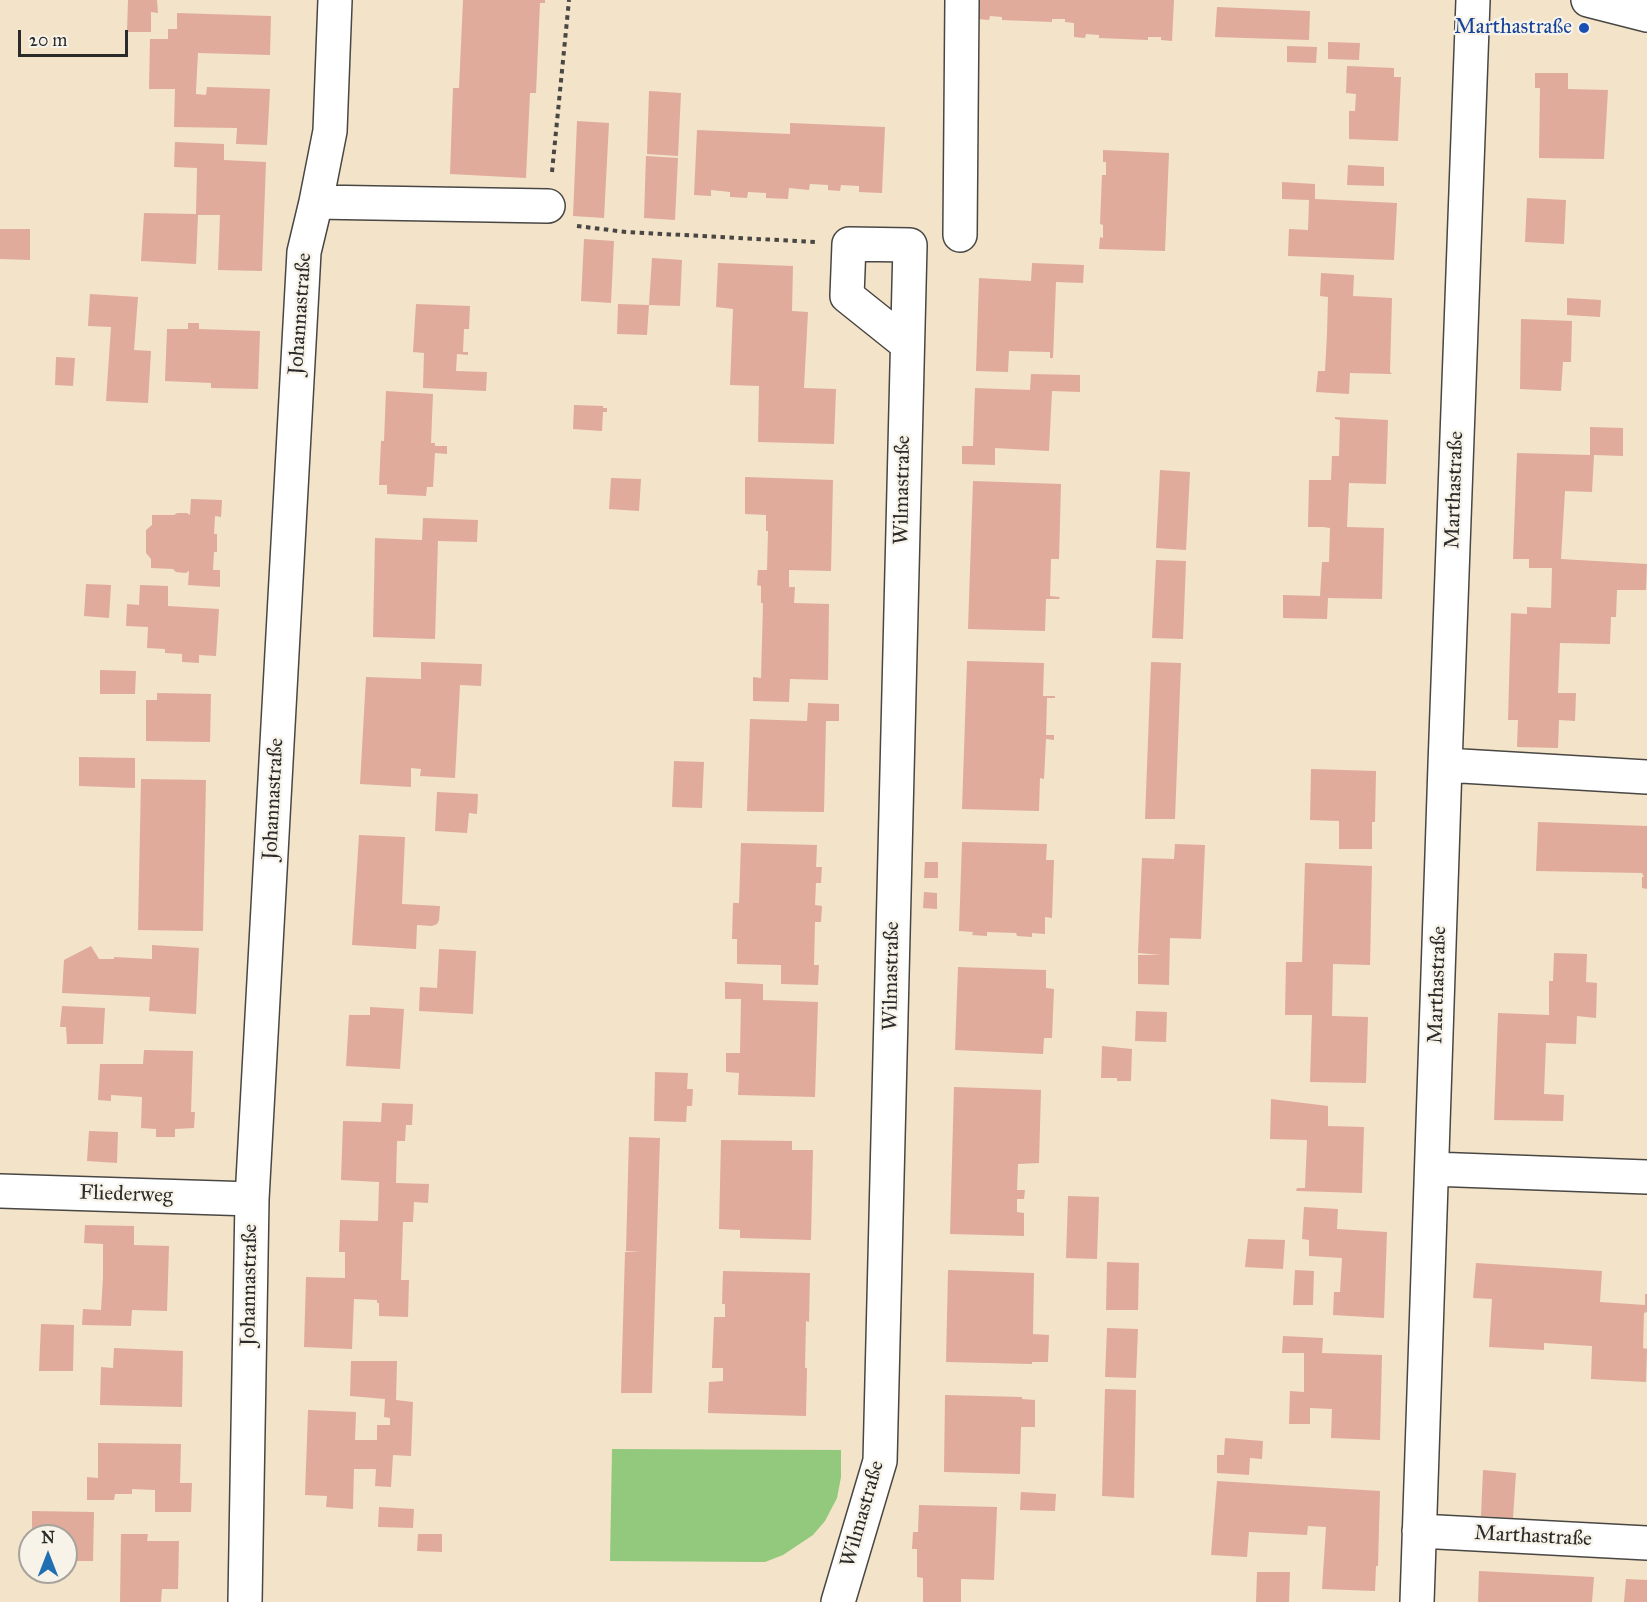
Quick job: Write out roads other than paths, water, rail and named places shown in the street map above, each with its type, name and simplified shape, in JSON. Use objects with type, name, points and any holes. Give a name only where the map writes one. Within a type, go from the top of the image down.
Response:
[{"type":"street","name":"Johannastraße","points":[[245,1602],[252,1198],[304,252],[330,131],[335,0]]},
{"type":"street","points":[[960,235],[962,0]]},
{"type":"street","name":"Marthastraße","points":[[1417,1602],[1473,0]]},
{"type":"street","points":[[1588,0],[1647,15]]},
{"type":"street","points":[[316,202],[548,206]]},
{"type":"street","name":"Wilmastraße","points":[[838,1602],[880,1461],[907,345],[909,245],[849,244],[847,296],[907,345]]},
{"type":"street","points":[[1445,765],[1647,777]]},
{"type":"street","points":[[1432,1169],[1647,1177]]},
{"type":"street","name":"Fliederweg","points":[[0,1191],[252,1198]]},
{"type":"street","name":"Marthastraße","points":[[1419,1531],[1647,1544]]},
{"type":"place","name":"Marthastraße","points":[[1584,28]]}]
